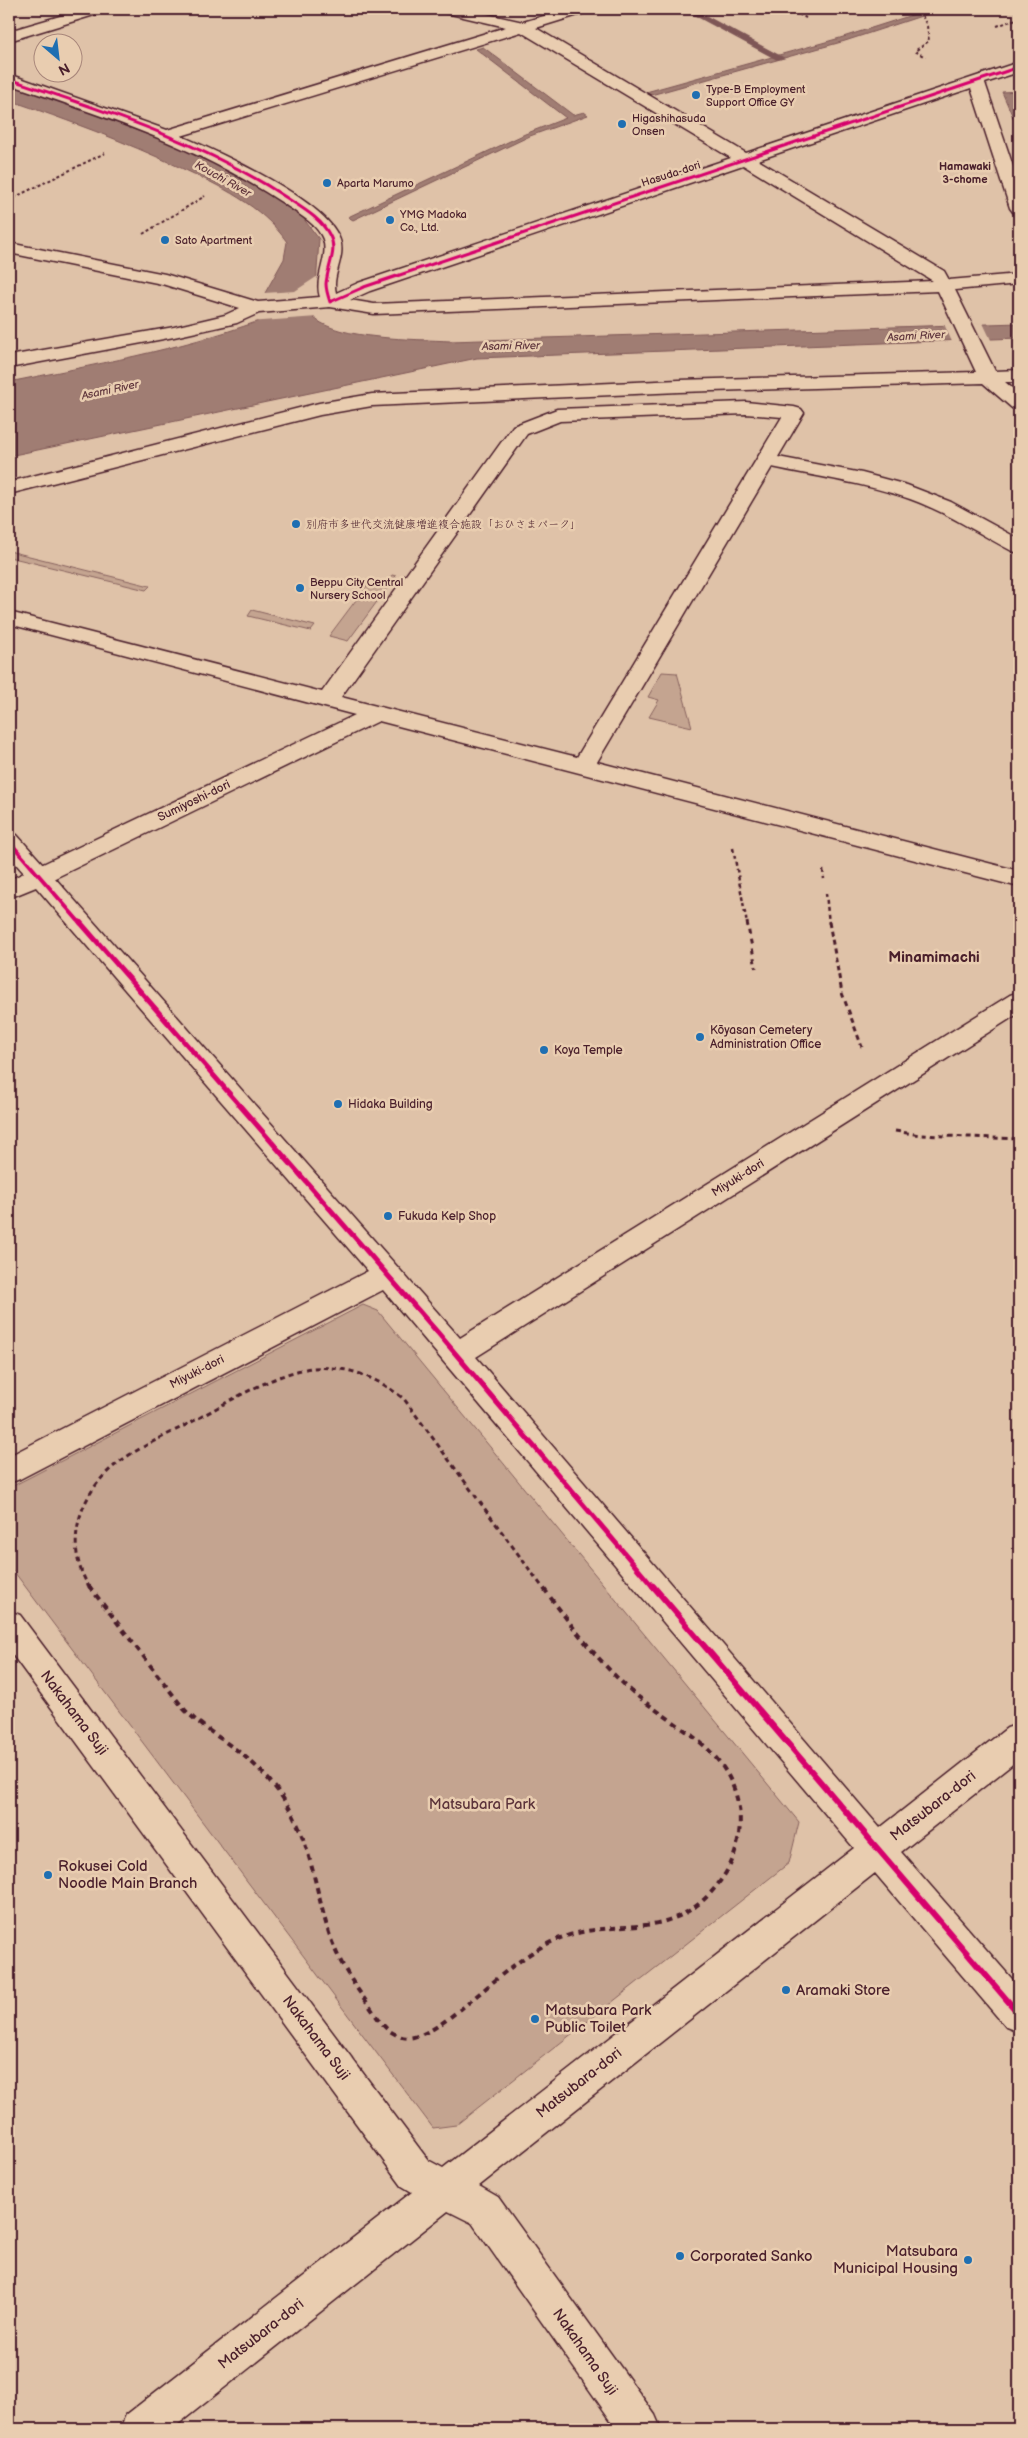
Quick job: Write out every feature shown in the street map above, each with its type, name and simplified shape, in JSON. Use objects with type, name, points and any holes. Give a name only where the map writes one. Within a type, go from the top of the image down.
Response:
[{"type":"street","points":[[9,36],[99,9]]},
{"type":"street","points":[[447,9],[523,27],[747,159],[938,275],[948,292],[986,373],[1019,404]]},
{"type":"street","points":[[166,136],[583,9]]},
{"type":"street","name":"Hasuda-dori","points":[[324,303],[364,287],[1019,67]]},
{"type":"street","points":[[9,79],[166,136],[229,164],[269,186],[320,224],[330,236],[333,248],[325,286],[324,303]]},
{"type":"street","points":[[976,82],[1019,208]]},
{"type":"street","points":[[9,248],[94,263],[223,294],[256,308]]},
{"type":"street","points":[[9,362],[174,332],[231,318],[256,308],[324,303],[374,309],[948,292],[1019,279]]},
{"type":"street","points":[[9,488],[319,409],[372,400],[986,373],[1019,376]]},
{"type":"street","points":[[328,699],[520,430],[557,415],[746,408],[794,414],[584,765]]},
{"type":"street","points":[[766,460],[886,485],[916,494],[942,505],[1019,547]]},
{"type":"street","points":[[9,618],[379,712],[1019,879]]},
{"type":"street","name":"Sumiyoshi-dori","points":[[9,890],[379,712]]},
{"type":"street","points":[[9,842],[456,1355],[1019,2014]]},
{"type":"street","name":"Miyuki-dori","points":[[456,1355],[1019,1001]]},
{"type":"street","name":"Miyuki-dori","points":[[9,1470],[386,1275]]},
{"type":"street","name":"Nakahama Suji","points":[[12,1636],[415,2173],[485,2210],[640,2429]]},
{"type":"street","name":"Matsubara-dori","points":[[140,2429],[1019,1739]]},
{"type":"path","points":[[789,9],[806,18]]},
{"type":"path","points":[[920,11],[924,16]]},
{"type":"path","points":[[997,26],[1019,18]]},
{"type":"path","points":[[9,200],[110,151]]},
{"type":"path","points":[[94,263],[205,197],[206,188]]},
{"type":"path","points":[[729,803],[728,818],[756,968]]},
{"type":"path","points":[[826,894],[842,995],[852,1027],[883,1086]]},
{"type":"path","points":[[845,1111],[864,1123],[920,1135],[1019,1139]]},
{"type":"path","points":[[312,1368],[339,1368],[365,1374],[388,1385],[404,1399],[545,1590],[596,1653],[628,1688],[669,1720],[695,1736],[716,1756],[731,1780],[739,1808],[739,1837],[731,1865],[714,1891],[690,1911],[662,1923],[628,1928],[600,1928],[551,1942],[530,1954],[439,2026],[424,2034],[408,2038],[394,2034],[382,2025],[338,1957],[306,1844],[296,1820],[279,1792],[258,1768],[232,1748],[212,1736],[193,1719],[142,1656],[84,1577],[77,1558],[75,1533],[82,1508],[95,1485],[114,1466],[146,1447],[285,1375],[312,1368]]},
{"type":"green space","points":[[9,551],[150,586],[146,590],[9,557]]},
{"type":"green space","points":[[392,575],[396,576],[348,641],[329,636],[368,584],[383,587]]},
{"type":"green space","points":[[252,610],[315,626],[311,631],[248,616]]},
{"type":"green space","points":[[662,672],[677,673],[692,727],[649,717],[659,700],[648,697]]},
{"type":"green space","name":"Matsubara Park","points":[[363,1305],[378,1311],[799,1822],[789,1863],[456,2125],[433,2128],[9,1565],[9,1488]]},
{"type":"water","points":[[931,9],[943,9],[845,41],[651,95],[646,92],[840,38]]},
{"type":"water","points":[[483,47],[573,115],[584,112],[588,115],[530,136],[353,220],[348,217],[525,134],[566,118],[476,49]]},
{"type":"water","points":[[9,84],[61,101],[200,155],[277,197],[303,218],[319,239],[314,318],[341,331],[399,339],[450,341],[1019,323],[1019,338],[477,358],[9,456],[9,382],[166,349],[259,321],[265,293],[284,259],[287,242],[265,217],[224,189],[137,148],[9,100]]},
{"type":"water","points":[[1019,91],[1019,131],[1002,92]]},
{"type":"pier","points":[[318,276],[317,317],[248,322],[257,319],[264,293],[295,291]]},
{"type":"pier","points":[[983,323],[992,342],[953,344],[944,324]]},
{"type":"waterway","points":[[687,9],[780,58]]},
{"type":"cycle path","points":[[9,79],[160,132],[233,166],[300,207],[324,228],[332,242],[333,254],[326,286],[330,302],[364,287],[1019,67]]},
{"type":"cycle path","points":[[9,841],[438,1333],[877,1850],[1019,2014]]},
{"type":"place","name":"Type-B Employment Support Office GY","points":[[696,95]]},
{"type":"place","name":"Higashihasuda Onsen","points":[[622,124]]},
{"type":"place","name":"Aparta Marumo","points":[[327,183]]},
{"type":"place","name":"YMG Madoka Co., Ltd.","points":[[390,220]]},
{"type":"place","name":"Sato Apartment","points":[[165,240]]},
{"type":"place","name":"別府市多世代交流健康増進複合施設「おひさまパーク」","points":[[296,524]]},
{"type":"place","name":"Beppu City Central Nursery School","points":[[300,588]]},
{"type":"place","name":"Kōyasan Cemetery Administration Office","points":[[700,1037]]},
{"type":"place","name":"Koya Temple","points":[[544,1050]]},
{"type":"place","name":"Hidaka Building","points":[[338,1104]]},
{"type":"place","name":"Fukuda Kelp Shop","points":[[388,1216]]},
{"type":"place","name":"Rokusei Cold Noodle Main Branch","points":[[48,1875]]},
{"type":"place","name":"Aramaki Store","points":[[786,1990]]},
{"type":"place","name":"Matsubara Park Public Toilet","points":[[535,2019]]},
{"type":"place","name":"Corporated Sanko","points":[[680,2256]]},
{"type":"place","name":"Matsubara Municipal Housing","points":[[968,2260]]},
{"type":"district","name":"Hamawaki 3-chome","points":[[965,172]]},
{"type":"district","name":"Minamimachi","points":[[934,957]]},
{"type":"water label","name":"Kouchi River","points":[[223,179]]},
{"type":"water label","name":"Asami River","points":[[916,336]]},
{"type":"water label","name":"Asami River","points":[[511,346]]},
{"type":"water label","name":"Asami River","points":[[110,390]]}]
